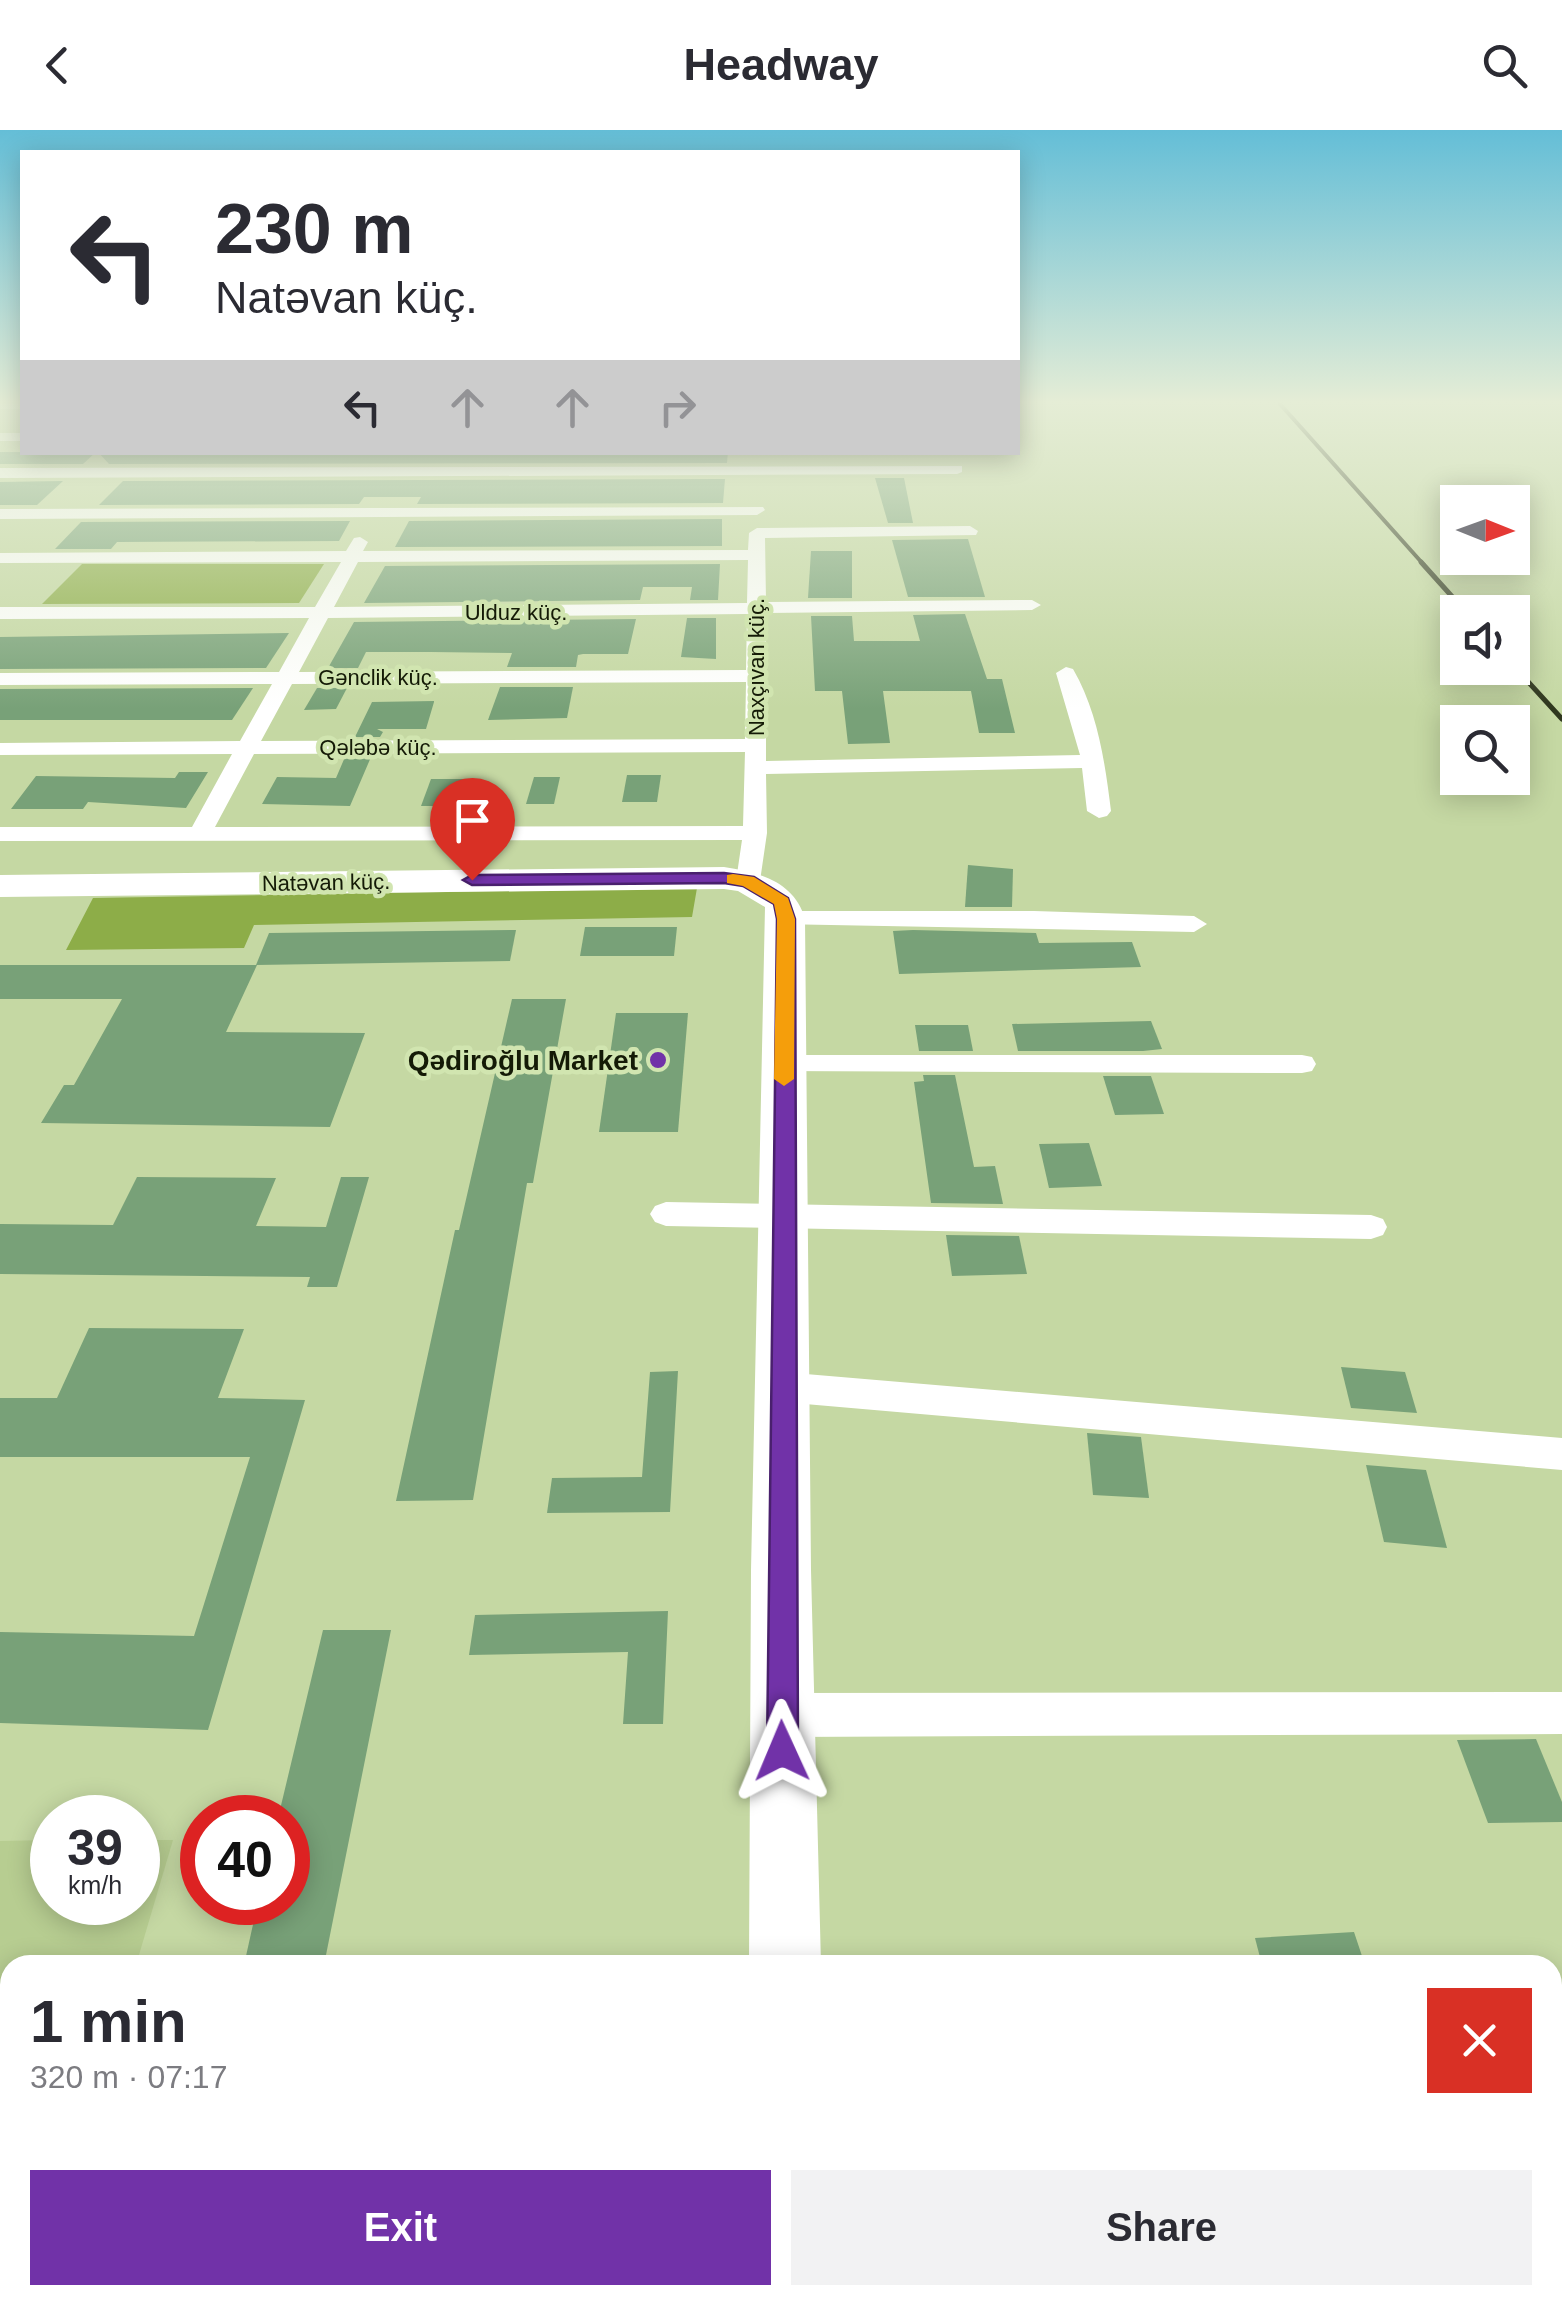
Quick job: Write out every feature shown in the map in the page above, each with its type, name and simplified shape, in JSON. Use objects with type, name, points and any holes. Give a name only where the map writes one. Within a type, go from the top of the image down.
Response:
[{"type":"street","points":[[1,559],[57,506]]},
{"type":"street","points":[[200,833],[382,506]]},
{"type":"street","name":"Naxçıvan küç.","points":[[756,506],[755,833],[767,897],[784,1064],[785,1955]]},
{"type":"street","points":[[0,514],[756,510]]},
{"type":"street","points":[[758,532],[970,532]]},
{"type":"street","points":[[1,559],[756,554]]},
{"type":"street","name":"Ulduz küç.","points":[[0,613],[1032,605]]},
{"type":"street","points":[[1066,673],[1083,712],[1100,811]]},
{"type":"street","name":"Gənclik küç.","points":[[0,679],[756,676]]},
{"type":"street","name":"Qələbə küç.","points":[[0,749],[247,748],[1094,761]]},
{"type":"street","points":[[0,834],[755,833]]},
{"type":"street","name":"Natəvan küç.","points":[[0,886],[668,877],[767,897]]},
{"type":"street","points":[[767,897],[1034,919],[1194,924]]},
{"type":"street","points":[[784,1064],[1302,1064]]},
{"type":"street","points":[[666,1214],[1372,1227]]},
{"type":"street","points":[[782,1387],[1562,1454]]},
{"type":"street","points":[[782,1715],[1562,1713]]},
{"type":"shaded area","points":[[82,564],[324,564],[299,603],[42,604]]},
{"type":"shaded area","points":[[697,888],[692,917],[254,925],[244,948],[66,950],[93,898]]},
{"type":"shaded area","points":[[30,1840],[30,1925],[148,1925],[139,1955],[0,1955],[0,1841]]},
{"type":"shaded area","points":[[160,1840],[173,1840],[160,1884]]},
{"type":"building","points":[[883,506],[910,506],[913,523],[888,523]]},
{"type":"building","points":[[722,519],[722,546],[395,547],[409,521]]},
{"type":"building","points":[[350,521],[339,541],[117,542],[111,549],[55,549],[81,522]]},
{"type":"building","points":[[968,539],[985,597],[908,597],[892,540]]},
{"type":"building","points":[[811,551],[852,551],[852,598],[808,598]]},
{"type":"building","points":[[720,564],[718,600],[690,600],[692,587],[643,587],[640,600],[364,603],[385,566]]},
{"type":"building","points":[[965,614],[987,679],[1002,679],[1015,733],[979,733],[971,691],[883,691],[890,743],[848,744],[842,691],[815,691],[811,616],[852,616],[854,641],[920,641],[913,615]]},
{"type":"building","points":[[687,618],[716,618],[716,659],[681,657]]},
{"type":"building","points":[[636,619],[628,654],[578,655],[576,667],[507,667],[512,653],[366,652],[358,668],[328,668],[354,622]]},
{"type":"building","points":[[289,633],[266,668],[0,669],[0,637]]},
{"type":"building","points":[[500,687],[573,687],[567,718],[488,720]]},
{"type":"building","points":[[253,688],[232,720],[0,720],[0,689]]},
{"type":"building","points":[[317,688],[347,688],[336,709],[304,710]]},
{"type":"building","points":[[434,701],[426,729],[377,729],[383,732],[380,737],[355,737],[372,702]]},
{"type":"building","points":[[345,757],[371,757],[350,806],[262,804],[277,777],[336,778]]},
{"type":"building","points":[[179,772],[208,772],[186,808],[88,802],[83,809],[11,809],[36,776],[175,778]]},
{"type":"building","points":[[627,775],[661,775],[657,802],[622,802]]},
{"type":"building","points":[[534,777],[560,777],[554,804],[526,804]]},
{"type":"building","points":[[431,779],[465,779],[455,806],[421,806]]},
{"type":"building","points":[[968,865],[1013,869],[1012,907],[965,907]]},
{"type":"building","points":[[585,927],[677,927],[674,956],[580,956]]},
{"type":"building","points":[[516,930],[510,961],[256,965],[269,933]]},
{"type":"building","points":[[893,931],[1036,933],[1039,943],[1132,942],[1141,967],[899,974]]},
{"type":"building","points":[[0,965],[257,965],[226,1032],[365,1033],[330,1127],[41,1123],[64,1085],[74,1085],[122,999],[0,999]]},
{"type":"building","points":[[512,999],[566,999],[533,1183],[527,1183],[473,1500],[396,1501],[455,1230],[459,1230]]},
{"type":"building","points":[[616,1013],[688,1013],[678,1132],[599,1132]]},
{"type":"building","points":[[1151,1021],[1162,1049],[1018,1051],[1012,1024]]},
{"type":"building","points":[[915,1025],[968,1025],[973,1051],[919,1051]]},
{"type":"building","points":[[923,1075],[955,1075],[974,1167],[995,1166],[1003,1204],[931,1203],[914,1082],[924,1081]]},
{"type":"building","points":[[1103,1076],[1151,1076],[1164,1114],[1115,1115]]},
{"type":"building","points":[[1089,1143],[1102,1186],[1049,1188],[1039,1144]]},
{"type":"building","points":[[137,1177],[276,1178],[256,1226],[326,1227],[341,1177],[369,1177],[337,1287],[307,1287],[310,1277],[0,1274],[0,1224],[113,1225]]},
{"type":"building","points":[[946,1235],[1019,1236],[1027,1274],[952,1276]]},
{"type":"building","points":[[89,1328],[244,1329],[218,1398],[305,1400],[208,1730],[0,1723],[0,1632],[194,1636],[250,1457],[0,1457],[0,1398],[57,1398]]},
{"type":"building","points":[[1341,1367],[1405,1372],[1417,1413],[1351,1408]]},
{"type":"building","points":[[678,1371],[670,1512],[547,1513],[552,1478],[642,1477],[650,1372]]},
{"type":"building","points":[[1087,1433],[1141,1437],[1149,1498],[1093,1495]]},
{"type":"building","points":[[1366,1465],[1426,1470],[1447,1548],[1384,1542]]},
{"type":"building","points":[[668,1611],[663,1724],[623,1724],[628,1652],[469,1655],[475,1615]]},
{"type":"building","points":[[323,1630],[391,1630],[326,1955],[246,1955],[253,1925],[310,1925],[310,1795],[284,1795]]},
{"type":"building","points":[[1536,1739],[1562,1802],[1562,1822],[1488,1823],[1457,1740]]},
{"type":"building","points":[[1354,1932],[1362,1955],[1259,1955],[1255,1938]]},
{"type":"railway","points":[[1371,506],[1424,565]]},
{"type":"railway","points":[[1421,562],[1451,595]]},
{"type":"railway","points":[[1530,684],[1562,719]]},
{"type":"slow traffic","points":[[733,879],[748,881],[782,902],[786,919],[784,1079]]},
{"type":"place","name":"Qədiroğlu Market","points":[[658,1060]]},
{"type":"route","points":[[472,880],[724,878],[748,881],[782,902],[786,919],[782,1751]]}]
